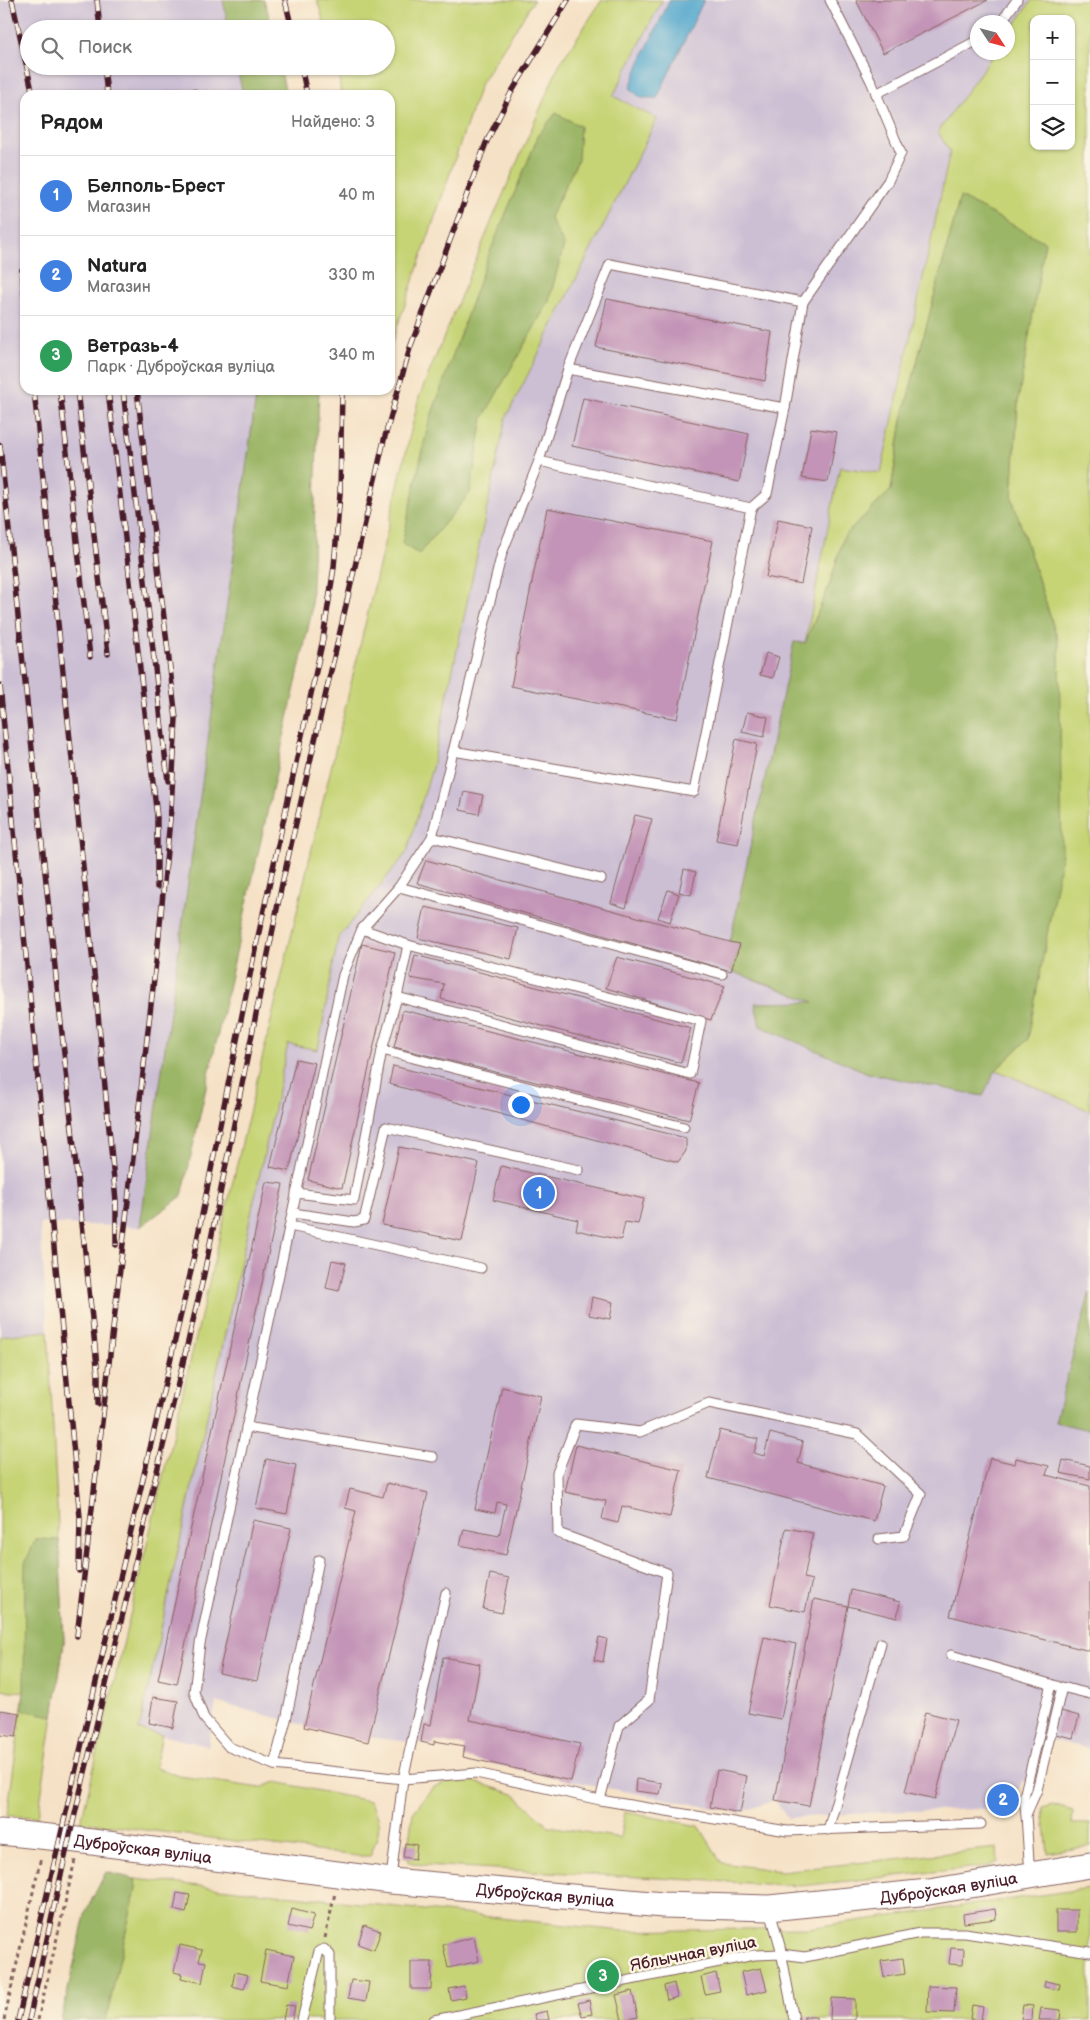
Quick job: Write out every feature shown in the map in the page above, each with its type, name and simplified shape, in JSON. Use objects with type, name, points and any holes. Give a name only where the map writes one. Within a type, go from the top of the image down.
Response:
[{"type":"main road","name":"Дуброўская вуліца","points":[[0,1832],[69,1839],[391,1881],[663,1905],[769,1908],[930,1892],[1090,1865]]},
{"type":"lane","points":[[453,751],[694,792],[751,508],[767,494],[785,408],[803,302],[888,181],[901,153],[876,94],[830,0]]},
{"type":"lane","points":[[1006,15],[1017,0]]},
{"type":"lane","points":[[876,94],[970,44]]},
{"type":"lane","points":[[803,302],[610,264],[568,368],[539,461],[502,553],[432,837],[399,887],[362,929],[343,975],[200,1644],[194,1692],[204,1718],[229,1747],[274,1764],[403,1779],[476,1773],[600,1800],[787,1831],[981,1824]]},
{"type":"lane","points":[[568,368],[785,408]]},
{"type":"lane","points":[[539,461],[751,508]]},
{"type":"lane","points":[[432,837],[601,879]]},
{"type":"lane","points":[[399,887],[722,974]]},
{"type":"lane","points":[[362,929],[408,945],[701,1022],[690,1074],[397,997]]},
{"type":"lane","points":[[296,1193],[354,1200],[382,1050],[397,997],[408,945]]},
{"type":"lane","points":[[382,1050],[684,1127]]},
{"type":"lane","points":[[293,1212],[354,1222],[364,1220],[386,1127],[579,1170]]},
{"type":"lane","points":[[290,1226],[481,1268]]},
{"type":"lane","points":[[600,1800],[619,1726],[649,1700],[667,1573],[558,1533],[557,1473],[576,1424],[640,1432],[709,1403],[857,1434],[921,1494],[904,1536],[879,1539]]},
{"type":"lane","points":[[246,1427],[433,1457]]},
{"type":"lane","points":[[274,1764],[286,1720],[319,1560]]},
{"type":"lane","points":[[391,1881],[403,1779],[446,1593]]},
{"type":"lane","points":[[828,1830],[881,1643]]},
{"type":"lane","points":[[951,1654],[1090,1694]]},
{"type":"lane","points":[[1035,1874],[1029,1861],[1024,1797],[1051,1684]]},
{"type":"lane","points":[[1026,1815],[1037,1790],[1062,1687]]},
{"type":"lane","points":[[769,1908],[781,1954],[794,2020]]},
{"type":"lane","name":"Яблычная вуліца","points":[[434,2020],[457,2018],[754,1955],[781,1954],[805,1957],[920,1932],[965,1933],[1090,1952]]},
{"type":"lane","points":[[302,2020],[318,1951],[324,1949],[330,1955],[330,2020]]},
{"type":"path","points":[[4,2020],[42,1849]]},
{"type":"path","points":[[38,2020],[76,1855]]},
{"type":"path","points":[[324,1949],[326,1930],[336,1887]]},
{"type":"shaded area","points":[[0,0],[223,0],[227,20],[20,20],[20,75],[239,75],[242,90],[20,90],[20,395],[256,395],[140,1227],[40,1223],[48,1331],[0,1336]]},
{"type":"shaded area","points":[[662,0],[1032,0],[1015,24],[1015,15],[970,15],[970,60],[989,60],[938,132],[950,151],[881,473],[840,467],[805,644],[794,643],[730,941],[740,944],[731,971],[996,1070],[1090,1111],[1090,1749],[1044,1738],[1032,1784],[1022,1781],[1018,1793],[1014,1793],[1014,1808],[879,1812],[787,1818],[775,1800],[740,1813],[571,1781],[463,1757],[465,1746],[435,1741],[434,1745],[369,1737],[368,1742],[216,1702],[208,1746],[139,1730],[288,1043],[318,1049],[338,938],[407,852],[432,768],[506,418],[656,119],[612,96]]},
{"type":"green space","points":[[223,0],[264,0],[270,20],[227,20]]},
{"type":"green space","points":[[317,0],[534,0],[481,83],[395,333],[395,90],[340,90],[339,75],[395,75],[395,20],[323,20]]},
{"type":"green space","points":[[602,0],[662,0],[613,96],[657,119],[506,418],[432,768],[407,852],[338,938],[318,1050],[288,1044],[139,1730],[162,1735],[155,1767],[179,1776],[260,1788],[276,1782],[369,1801],[378,1822],[378,1834],[370,1856],[357,1856],[81,1822],[419,397],[559,65]]},
{"type":"green space","points":[[1032,0],[1090,0],[1090,1111],[996,1070],[1028,1039],[1059,644],[1012,498],[1018,401],[960,198],[902,420],[891,490],[844,537],[830,583],[805,644],[840,467],[881,473],[950,152],[938,132],[989,60],[1015,60],[1015,24]]},
{"type":"green space","points":[[239,75],[282,75],[285,90],[242,90]]},
{"type":"green space","points":[[556,113],[580,126],[578,160],[550,217],[564,245],[549,301],[483,418],[470,493],[419,554],[402,544],[428,425],[487,259],[539,134]]},
{"type":"green space","points":[[960,197],[1045,242],[1018,401],[1012,498],[1059,644],[1062,853],[1028,1039],[996,1070],[983,1096],[868,1073],[760,1026],[755,1003],[814,1002],[731,971],[740,945],[730,942],[794,642],[805,643],[830,583],[844,536],[891,490],[902,420]]},
{"type":"green space","points":[[256,395],[319,395],[311,615],[182,1196],[140,1227]]},
{"type":"green space","points":[[1090,1292],[1090,1430],[1055,1422]]},
{"type":"green space","points":[[48,1331],[64,1642],[38,1817],[7,1816],[24,1692],[0,1690],[0,1336]]},
{"type":"green space","points":[[36,1539],[59,1540],[64,1642],[53,1716],[22,1710],[24,1691],[25,1563]]},
{"type":"green space","points":[[459,1777],[514,1794],[549,1826],[620,1838],[625,1812],[699,1826],[722,1863],[781,1871],[997,1848],[998,1862],[989,1866],[801,1886],[423,1865],[409,1862],[407,1853],[413,1813],[432,1788]]},
{"type":"green space","points":[[1052,1805],[1073,1811],[1072,1824],[1090,1824],[1090,1846],[1048,1853],[1043,1808]]},
{"type":"green space","points":[[106,1872],[135,1879],[136,1888],[106,2020],[61,2020],[86,1911]]},
{"type":"green space","points":[[135,1879],[622,1931],[808,1928],[1090,1888],[1090,2020],[105,2020],[136,1888]]},
{"type":"water","points":[[670,0],[704,0],[657,98],[641,98],[630,88],[639,64]]},
{"type":"building","points":[[856,0],[988,0],[883,53]]},
{"type":"building","points":[[607,299],[772,332],[765,381],[596,347]]},
{"type":"building","points":[[583,398],[749,434],[739,482],[572,446]]},
{"type":"building","points":[[811,428],[837,432],[828,482],[802,478]]},
{"type":"building","points":[[547,508],[713,541],[677,719],[511,686]]},
{"type":"building","points":[[778,519],[812,526],[801,584],[766,577]]},
{"type":"building","points":[[766,653],[779,657],[773,678],[760,675]]},
{"type":"building","points":[[747,712],[768,717],[764,737],[742,732]]},
{"type":"building","points":[[736,739],[757,744],[738,844],[716,840]]},
{"type":"building","points":[[464,791],[483,795],[479,814],[460,810]]},
{"type":"building","points":[[635,815],[652,819],[626,908],[611,903]]},
{"type":"building","points":[[426,860],[740,944],[731,971],[417,883]]},
{"type":"building","points":[[684,869],[696,872],[691,895],[679,892]]},
{"type":"building","points":[[668,890],[679,894],[670,922],[658,918]]},
{"type":"building","points":[[425,907],[518,928],[511,959],[418,938]]},
{"type":"building","points":[[362,944],[395,952],[342,1188],[308,1180]]},
{"type":"building","points":[[415,955],[691,1028],[681,1063],[441,999],[444,984],[410,978]]},
{"type":"building","points":[[617,957],[725,986],[711,1020],[606,988]]},
{"type":"building","points":[[403,1010],[699,1083],[689,1120],[394,1047]]},
{"type":"building","points":[[296,1059],[315,1063],[289,1171],[270,1167]]},
{"type":"building","points":[[393,1066],[686,1138],[686,1151],[678,1162],[389,1084]]},
{"type":"building","points":[[399,1147],[479,1163],[462,1241],[382,1225]]},
{"type":"building","points":[[501,1166],[644,1199],[638,1224],[625,1222],[621,1240],[576,1230],[578,1220],[493,1200]]},
{"type":"building","points":[[266,1182],[283,1184],[177,1684],[158,1680]]},
{"type":"building","points":[[332,1260],[346,1263],[339,1291],[326,1288]]},
{"type":"building","points":[[592,1297],[613,1302],[610,1319],[589,1315]]},
{"type":"building","points":[[502,1387],[541,1396],[506,1555],[460,1545],[464,1529],[499,1536],[506,1504],[497,1502],[495,1513],[475,1509]]},
{"type":"building","points":[[720,1430],[758,1439],[754,1453],[764,1456],[770,1433],[803,1442],[798,1463],[883,1486],[874,1521],[708,1478]]},
{"type":"building","points":[[576,1445],[681,1470],[670,1517],[622,1506],[618,1523],[602,1519],[606,1501],[565,1492]]},
{"type":"building","points":[[990,1458],[1015,1464],[1016,1458],[1049,1466],[1046,1475],[1090,1486],[1090,1651],[950,1616]]},
{"type":"building","points":[[266,1459],[296,1465],[287,1514],[256,1508]]},
{"type":"building","points":[[1063,1460],[1090,1466],[1090,1479],[1060,1473]]},
{"type":"building","points":[[387,1483],[428,1493],[368,1742],[304,1727],[356,1511],[345,1508],[350,1489],[383,1497]]},
{"type":"building","points":[[253,1520],[291,1528],[257,1681],[219,1673]]},
{"type":"building","points":[[786,1528],[813,1533],[804,1578],[812,1580],[805,1612],[770,1605]]},
{"type":"building","points":[[490,1574],[509,1578],[502,1613],[483,1609]]},
{"type":"building","points":[[851,1590],[900,1602],[897,1618],[848,1606]]},
{"type":"building","points":[[814,1599],[848,1606],[809,1806],[775,1800]]},
{"type":"building","points":[[599,1637],[607,1639],[603,1662],[594,1660]]},
{"type":"building","points":[[764,1637],[796,1644],[781,1719],[748,1713]]},
{"type":"building","points":[[443,1657],[480,1664],[470,1720],[580,1744],[571,1781],[463,1757],[465,1746],[434,1741],[434,1745],[421,1742],[424,1724],[431,1725]]},
{"type":"building","points":[[153,1697],[178,1701],[173,1728],[149,1723]]},
{"type":"building","points":[[0,1710],[20,1713],[16,1737],[0,1735]]},
{"type":"building","points":[[1061,1711],[1079,1716],[1073,1738],[1055,1734]]},
{"type":"building","points":[[925,1712],[956,1720],[935,1799],[905,1792]]},
{"type":"building","points":[[717,1770],[747,1776],[740,1813],[710,1807]]},
{"type":"building","points":[[636,1779],[662,1783],[660,1794],[635,1791]]},
{"type":"building","points":[[992,1792],[1014,1793],[1014,1808],[992,1807]]},
{"type":"building","points":[[405,1843],[417,1845],[415,1859],[403,1857]]},
{"type":"building","points":[[177,1893],[190,1895],[186,1913],[174,1910]]},
{"type":"building","points":[[292,1909],[314,1915],[309,1931],[288,1926]]},
{"type":"building","points":[[995,1909],[996,1919],[964,1923],[963,1914]]},
{"type":"building","points":[[1056,1910],[1077,1910],[1077,1932],[1056,1932]]},
{"type":"building","points":[[364,1925],[381,1931],[374,1950],[358,1944]]},
{"type":"building","points":[[474,1937],[479,1961],[448,1968],[443,1945]]},
{"type":"building","points":[[180,1945],[202,1950],[199,1961],[206,1962],[202,1983],[181,1978],[182,1974],[174,1972]]},
{"type":"building","points":[[951,1948],[964,1949],[963,1965],[949,1964]]},
{"type":"building","points":[[266,1950],[294,1956],[288,1986],[260,1981]]},
{"type":"building","points":[[903,1958],[905,1974],[884,1977],[881,1961]]},
{"type":"building","points":[[411,1962],[432,1962],[431,1989],[411,1989]]},
{"type":"building","points":[[599,1966],[602,1980],[590,1983],[587,1969]]},
{"type":"building","points":[[761,1968],[767,1990],[746,1995],[741,1972]]},
{"type":"building","points":[[235,1972],[248,1975],[244,1989],[232,1986]]},
{"type":"building","points":[[716,1973],[720,1991],[705,1994],[701,1977]]},
{"type":"building","points":[[351,1980],[369,1982],[366,2001],[348,1998]]},
{"type":"building","points":[[1045,1981],[1060,1984],[1059,1990],[1044,1987]]},
{"type":"building","points":[[674,1983],[677,1997],[667,2000],[664,1986]]},
{"type":"building","points":[[464,1986],[466,1997],[451,2000],[449,1989]]},
{"type":"building","points":[[928,1986],[956,1987],[954,2013],[927,2012]]},
{"type":"building","points":[[632,1991],[638,2017],[622,2020],[616,1995]]},
{"type":"building","points":[[831,1998],[855,1999],[855,2020],[830,2020]]},
{"type":"building","points":[[589,2000],[592,2014],[582,2016],[578,2003]]},
{"type":"building","points":[[286,2005],[295,2006],[292,2020],[283,2020]]},
{"type":"building","points":[[972,2005],[983,2007],[981,2020],[970,2019]]},
{"type":"building","points":[[1023,2005],[1033,2006],[1032,2020],[1021,2020]]},
{"type":"building","points":[[1041,2008],[1061,2010],[1060,2020],[1039,2020]]},
{"type":"building","points":[[547,2011],[549,2020],[536,2020],[534,2014]]},
{"type":"building","points":[[804,2017],[816,2017],[816,2020],[804,2020]]},
{"type":"railway","points":[[12,0],[20,36]]},
{"type":"railway","points":[[97,0],[99,20]]},
{"type":"railway","points":[[285,0],[290,20]]},
{"type":"railway","points":[[29,2020],[69,1839],[203,1279],[282,884],[384,440],[410,348],[486,143],[511,93],[568,0]]},
{"type":"railway","points":[[29,75],[32,90]]},
{"type":"railway","points":[[105,75],[106,90]]},
{"type":"railway","points":[[303,75],[306,90]]},
{"type":"railway","points":[[35,395],[116,1201],[116,1245]]},
{"type":"railway","points":[[61,395],[90,657]]},
{"type":"railway","points":[[78,395],[108,654]]},
{"type":"railway","points":[[109,395],[157,817],[157,887]]},
{"type":"railway","points":[[124,395],[168,781]]},
{"type":"railway","points":[[77,1636],[158,945],[171,809],[176,719],[138,395]]},
{"type":"railway","points":[[18,2020],[190,1275],[254,955],[323,639],[334,567],[340,494],[342,395]]},
{"type":"railway","points":[[0,445],[98,1375],[98,1404]]},
{"type":"railway","points":[[0,685],[80,1517],[79,1571]]},
{"type":"place","name":"Белполь-Брест","points":[[539,1193]]},
{"type":"place","name":"Natura","points":[[1003,1800]]},
{"type":"place","name":"Ветразь-4","points":[[603,1976]]}]
